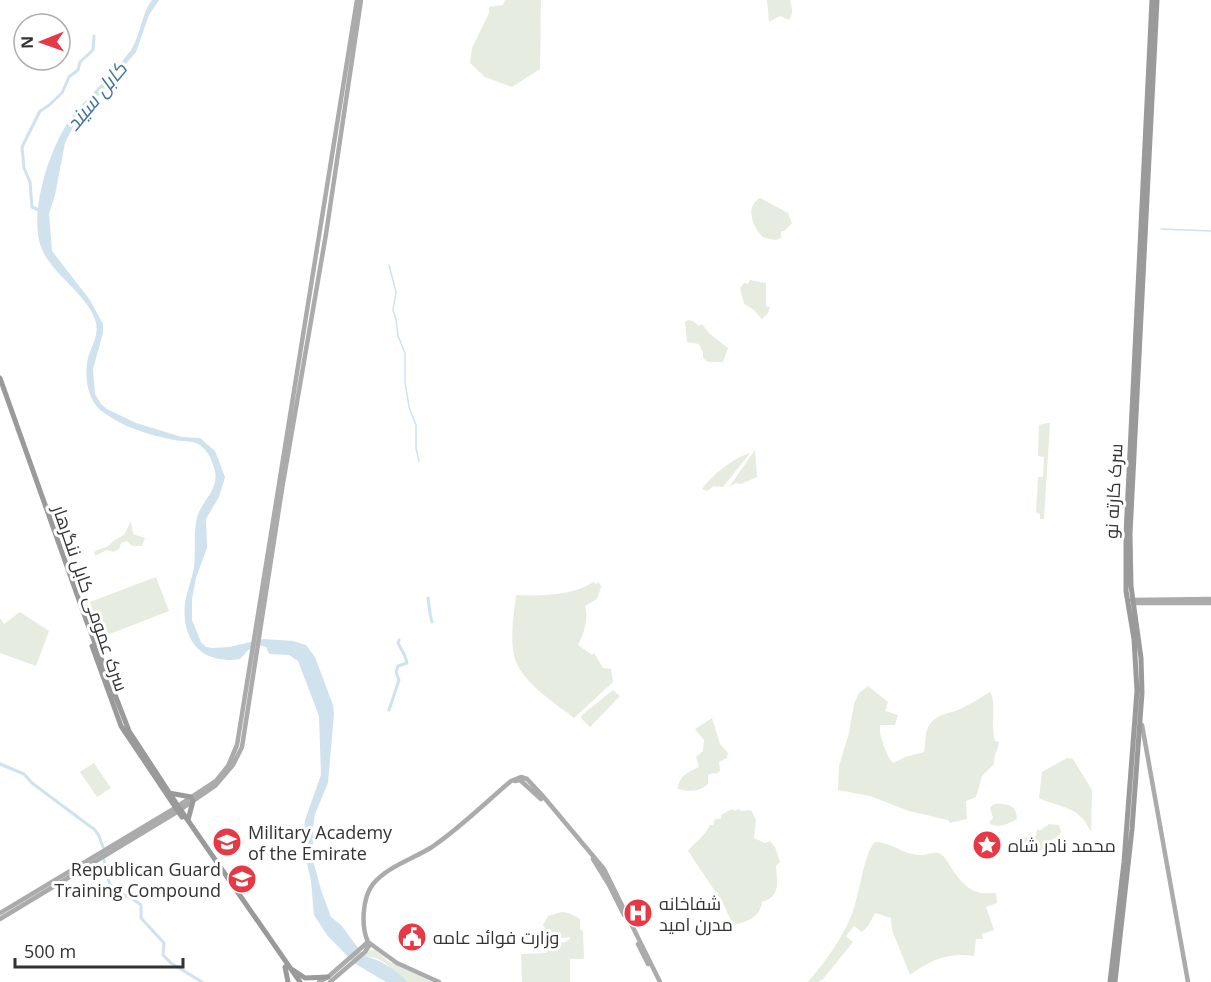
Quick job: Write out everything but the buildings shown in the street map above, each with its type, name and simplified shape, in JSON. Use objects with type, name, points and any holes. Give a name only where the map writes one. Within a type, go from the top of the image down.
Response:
[{"type":"highway","name":"سرک کارته نو","points":[[1136,389],[1132,361],[1152,0]]},
{"type":"highway","name":"سرک کارته نو","points":[[1130,534],[1136,389],[1143,339],[1157,0]]},
{"type":"highway","name":"سرک عمومی کابل ننگرهار","points":[[0,378],[94,641],[129,731],[177,809]]},
{"type":"highway","name":"سرک عمومی کابل ننگرهار","points":[[0,387],[117,716],[134,748],[177,809]]},
{"type":"highway","name":"سرک کارته نو","points":[[1115,982],[1129,860],[1137,731],[1136,660],[1126,591],[1138,425],[1135,410]]},
{"type":"highway","name":"سرک کارته نو","points":[[1110,982],[1142,678],[1128,558]]},
{"type":"highway","points":[[169,793],[192,799],[188,820]]},
{"type":"highway","points":[[177,809],[188,820],[295,982]]},
{"type":"highway","points":[[177,809],[286,966],[300,982]]},
{"type":"highway","points":[[286,966],[303,977],[330,981]]},
{"type":"highway","points":[[286,966],[288,982]]},
{"type":"main road","points":[[0,918],[192,799],[216,781],[228,766],[240,733],[254,659],[359,0]]},
{"type":"main road","points":[[1133,601],[1211,601]]},
{"type":"main road","points":[[1140,714],[1188,982]]},
{"type":"main road","points":[[319,982],[330,981],[369,943],[367,926],[369,895],[375,885],[443,841],[512,783],[520,780],[539,796],[601,870],[658,982]]},
{"type":"main road","points":[[0,913],[177,809]]},
{"type":"main road","points":[[369,943],[397,963],[440,982]]},
{"type":"main road","points":[[369,943],[398,961],[445,982]]},
{"type":"shaded area","points":[[505,0],[541,0],[540,69],[512,87],[485,77],[470,63],[472,48],[489,13],[489,7],[503,5]]},
{"type":"shaded area","points":[[767,0],[790,0],[792,13],[789,20],[780,16],[769,22]]},
{"type":"shaded area","points":[[760,198],[788,213],[792,223],[781,231],[781,238],[776,240],[764,238],[756,229],[751,212],[755,202]]},
{"type":"shaded area","points":[[750,280],[766,283],[766,306],[770,307],[762,319],[744,304],[740,288],[744,283],[748,284]]},
{"type":"shaded area","points":[[688,320],[699,326],[702,324],[710,334],[728,348],[723,362],[708,362],[703,358],[699,344],[687,342],[685,322]]},
{"type":"shaded area","points":[[1050,423],[1044,519],[1040,519],[1040,514],[1036,513],[1038,477],[1043,477],[1044,457],[1038,456],[1039,425]]},
{"type":"shaded area","points":[[755,450],[757,477],[729,487]]},
{"type":"shaded area","points":[[750,453],[723,487],[714,486],[707,491],[702,489],[723,468]]},
{"type":"shaded area","points":[[131,521],[133,534],[145,538],[142,546],[132,546],[127,541],[121,543],[119,549],[113,552],[107,550],[95,556],[94,552],[124,535]]},
{"type":"shaded area","points":[[156,577],[169,611],[102,637],[90,602]]},
{"type":"shaded area","points":[[593,582],[596,584],[599,582],[601,587],[597,599],[585,606],[585,626],[578,645],[592,655],[594,653],[603,668],[611,669],[613,682],[574,718],[539,691],[517,665],[512,640],[516,595],[566,593]]},
{"type":"shaded area","points":[[20,612],[49,631],[36,666],[0,653],[0,618],[4,624]]},
{"type":"shaded area","points":[[868,686],[888,702],[885,711],[898,715],[895,725],[880,725],[883,745],[893,763],[924,752],[927,730],[937,718],[956,711],[990,692],[993,702],[995,741],[999,742],[994,764],[982,776],[976,797],[966,801],[967,819],[950,823],[948,820],[909,811],[870,796],[838,790],[839,766],[849,733],[854,704],[859,693]]},
{"type":"shaded area","points":[[613,690],[620,696],[590,727],[581,718],[582,715]]},
{"type":"shaded area","points":[[712,718],[720,744],[728,753],[727,758],[719,762],[720,771],[708,775],[708,784],[705,787],[694,791],[678,789],[682,777],[699,767],[696,757],[703,751],[704,740],[695,729]]},
{"type":"shaded area","points":[[1067,758],[1073,759],[1092,790],[1091,831],[1073,811],[1039,798],[1042,772]]},
{"type":"shaded area","points":[[94,763],[111,788],[97,797],[80,772]]},
{"type":"shaded area","points":[[994,804],[1010,806],[1017,814],[1017,819],[999,826],[992,825],[989,823],[993,818],[990,808]]},
{"type":"shaded area","points":[[732,809],[735,811],[738,809],[751,810],[756,820],[754,838],[765,843],[770,841],[775,847],[780,862],[776,866],[777,888],[775,892],[762,902],[755,916],[733,925],[723,903],[688,851],[710,825],[713,825],[715,819],[721,819],[721,815]]},
{"type":"shaded area","points":[[1049,824],[1059,825],[1061,832],[1057,838],[1052,839],[1050,849],[1020,852],[1019,838],[1036,836],[1037,830]]},
{"type":"shaded area","points":[[875,842],[914,854],[939,853],[967,886],[976,892],[996,893],[997,903],[986,907],[994,930],[982,934],[983,939],[976,939],[974,956],[956,955],[940,958],[910,975],[892,930],[891,918],[875,913],[862,932],[854,926],[846,936],[853,942],[823,979],[818,982],[808,982],[833,950],[848,923],[855,906],[868,855]]},
{"type":"shaded area","points":[[562,912],[580,919],[584,959],[570,959],[570,982],[522,982],[521,954],[547,953],[546,935],[557,942],[570,939],[570,937],[562,938],[548,934],[543,925],[548,916]]},
{"type":"shaded area","points":[[370,950],[375,950],[388,961],[433,982],[408,982],[385,963],[376,958],[364,956]]},
{"type":"water","name":"کابل سيند","points":[[152,0],[159,0],[149,15],[136,52],[75,123],[65,143],[49,214],[52,251],[90,300],[103,324],[103,333],[93,369],[95,394],[101,404],[136,423],[182,437],[200,438],[215,451],[225,477],[219,497],[206,519],[207,548],[196,578],[192,599],[192,620],[201,642],[206,647],[229,647],[264,639],[293,641],[306,645],[315,657],[333,705],[334,714],[328,783],[315,814],[313,829],[313,860],[321,890],[331,917],[341,925],[364,956],[388,966],[408,982],[386,982],[354,963],[327,935],[314,915],[311,881],[305,855],[304,831],[305,820],[321,775],[319,716],[298,661],[289,655],[269,654],[266,647],[261,646],[251,648],[240,659],[214,658],[204,654],[196,647],[186,628],[185,602],[194,567],[197,518],[215,482],[211,459],[197,443],[177,441],[137,430],[111,417],[93,401],[88,388],[86,372],[88,358],[96,336],[96,323],[79,294],[53,266],[41,247],[37,215],[44,178],[57,142],[74,114],[131,50],[145,12]]},
{"type":"waterway","points":[[39,210],[32,207],[30,182],[24,168],[22,147],[40,111],[62,93],[69,77],[78,70],[80,62],[93,50],[94,36]]},
{"type":"waterway","points":[[1161,229],[1211,231]]},
{"type":"waterway","points":[[389,265],[396,292],[393,310],[398,336],[405,353],[405,382],[409,407],[416,425],[416,448],[419,461]]},
{"type":"waterway","points":[[428,598],[430,613]]},
{"type":"waterway","points":[[430,614],[432,622]]},
{"type":"waterway","points":[[389,710],[399,680],[396,672],[398,666],[407,663],[398,643],[399,640]]},
{"type":"waterway","points":[[0,764],[24,774],[32,783],[95,830],[103,847]]},
{"type":"waterway","points":[[104,860],[107,877],[113,889],[141,905],[141,918],[164,943],[163,955],[171,963],[202,982]]},
{"type":"place","name":"Military Academy of the Emirate","points":[[227,842]]},
{"type":"place","name":"محمد نادر شاه","points":[[987,845]]},
{"type":"place","name":"Republican Guard Training Compound","points":[[242,879]]},
{"type":"place","name":"شفاخانه مدرن امید","points":[[638,913]]},
{"type":"place","name":"وزارت فوائد عامه","points":[[412,937]]}]
